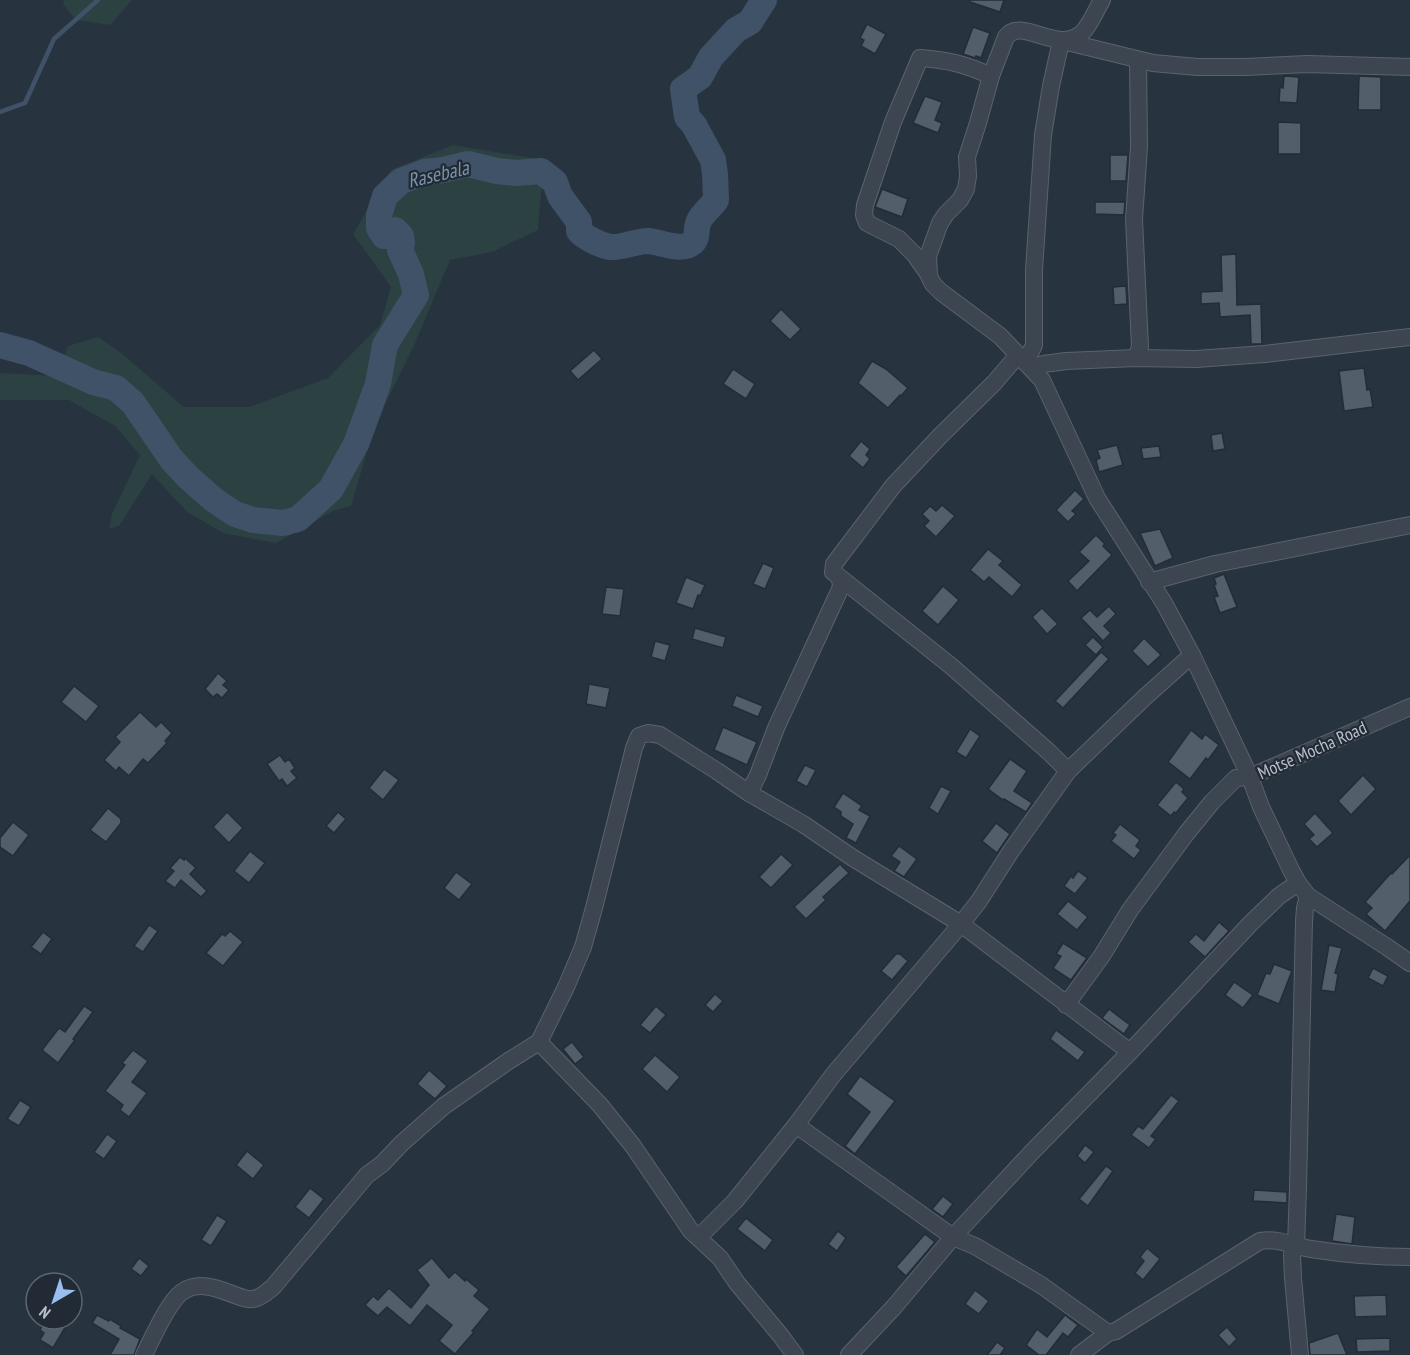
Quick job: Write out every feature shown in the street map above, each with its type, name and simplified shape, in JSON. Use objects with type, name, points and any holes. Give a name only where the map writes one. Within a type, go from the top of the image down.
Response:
[{"type":"street","points":[[1068,771],[951,666],[833,572],[834,564],[892,486],[994,383],[1025,361],[1034,345],[1034,270],[1043,135],[1051,86],[1063,41],[1083,32],[1102,0]]},
{"type":"street","points":[[929,276],[928,256],[936,231],[966,189],[967,157],[991,76],[1009,32],[1027,32],[1153,63],[1197,67],[1307,64],[1410,68]]},
{"type":"street","points":[[991,76],[963,64],[920,58],[893,122],[864,205],[864,215],[867,223],[899,239],[915,255],[933,284],[941,292],[1000,336],[1042,380],[1097,498],[1164,603],[1192,655],[1250,777],[1236,778],[1212,802],[1186,834],[1130,910],[1101,957],[1066,1005]]},
{"type":"street","points":[[1136,358],[1140,347],[1134,228],[1139,147],[1138,60]]},
{"type":"street","points":[[1025,361],[1044,364],[1136,358],[1196,359],[1265,354],[1410,337]]},
{"type":"street","points":[[1149,582],[1215,564],[1410,525]]},
{"type":"street","points":[[748,794],[840,587],[840,578]]},
{"type":"street","points":[[699,1237],[735,1201],[833,1075],[961,924],[1068,771],[1192,655]]},
{"type":"street","name":"Motse Mocha Road","points":[[1303,890],[1262,807],[1250,777],[1410,706]]},
{"type":"street","points":[[144,1355],[171,1306],[181,1293],[206,1286],[242,1298],[253,1299],[273,1287],[367,1175],[382,1164],[444,1106],[539,1042],[583,947],[634,748],[639,736],[648,733],[660,735],[717,771],[748,794],[803,824],[853,858],[961,924],[1130,1052]]},
{"type":"street","points":[[1300,1355],[1292,1255],[1296,1245],[1298,1188],[1305,908],[1303,890]]},
{"type":"street","points":[[849,1355],[1031,1153],[1279,896],[1303,890],[1410,963]]},
{"type":"street","points":[[539,1042],[600,1105],[627,1138],[691,1231],[720,1258],[737,1283],[795,1355]]},
{"type":"street","points":[[796,1125],[953,1238],[975,1246],[1041,1285],[1103,1343]]},
{"type":"street","points":[[1079,1355],[1103,1343],[1116,1331],[1260,1241],[1272,1239],[1310,1249],[1410,1257]]},
{"type":"green space","points":[[64,0],[132,0],[110,25],[76,20],[63,4]]},
{"type":"green space","points":[[453,145],[544,160],[538,230],[492,252],[450,260],[415,343],[385,405],[367,452],[351,506],[333,511],[276,543],[223,533],[187,512],[152,474],[119,526],[109,529],[112,514],[140,455],[115,426],[69,400],[0,400],[0,373],[57,376],[68,346],[98,337],[120,352],[184,407],[249,407],[328,378],[380,325],[391,287],[353,234],[391,170]]},
{"type":"building","points":[[970,0],[1004,0],[1000,12],[970,2]]},
{"type":"building","points":[[867,24],[886,34],[875,54],[861,46],[864,40],[860,38]]},
{"type":"building","points":[[973,27],[990,33],[981,58],[963,54]]},
{"type":"building","points":[[1284,76],[1299,77],[1297,103],[1279,102],[1280,87],[1283,88]]},
{"type":"building","points":[[1359,76],[1381,77],[1381,110],[1358,110]]},
{"type":"building","points":[[925,96],[942,102],[935,120],[942,123],[938,133],[913,123]]},
{"type":"building","points":[[1278,122],[1301,123],[1301,154],[1278,154]]},
{"type":"building","points":[[1110,155],[1128,155],[1126,181],[1110,181]]},
{"type":"building","points":[[882,189],[908,199],[902,217],[875,207]]},
{"type":"building","points":[[1095,202],[1125,202],[1124,215],[1095,214]]},
{"type":"building","points":[[1236,254],[1237,305],[1261,304],[1262,344],[1251,344],[1250,315],[1220,317],[1219,303],[1201,304],[1201,292],[1222,291],[1221,255]]},
{"type":"building","points":[[1126,286],[1127,304],[1114,305],[1113,287]]},
{"type":"building","points":[[781,309],[801,329],[790,340],[770,321]]},
{"type":"building","points":[[594,350],[602,359],[578,380],[570,371]]},
{"type":"building","points":[[872,361],[886,369],[908,388],[888,408],[858,383]]},
{"type":"building","points":[[1364,368],[1367,390],[1370,389],[1373,407],[1344,411],[1339,371]]},
{"type":"building","points":[[733,369],[755,384],[746,399],[723,384]]},
{"type":"building","points":[[1222,433],[1225,449],[1213,451],[1211,435]]},
{"type":"building","points":[[861,441],[870,449],[866,455],[870,459],[863,468],[849,456]]},
{"type":"building","points":[[1117,445],[1123,465],[1099,472],[1096,460],[1100,458],[1097,450]]},
{"type":"building","points":[[1159,446],[1161,457],[1143,459],[1141,448]]},
{"type":"building","points":[[1075,490],[1084,499],[1072,511],[1076,514],[1068,522],[1056,510]]},
{"type":"building","points":[[942,505],[955,516],[936,537],[924,526],[929,521],[922,514],[930,506],[936,511]]},
{"type":"building","points":[[1160,529],[1173,558],[1155,566],[1140,533]]},
{"type":"building","points":[[1096,535],[1112,555],[1077,591],[1068,581],[1089,561],[1079,552]]},
{"type":"building","points":[[988,549],[1003,561],[999,565],[1022,585],[1012,597],[989,577],[984,582],[970,570]]},
{"type":"building","points":[[763,563],[774,568],[765,589],[753,584]]},
{"type":"building","points":[[1224,574],[1237,607],[1220,613],[1214,597],[1218,596],[1214,578]]},
{"type":"building","points":[[686,577],[705,585],[693,609],[676,603]]},
{"type":"building","points":[[943,586],[959,600],[938,625],[922,611]]},
{"type":"building","points":[[606,587],[624,589],[620,616],[602,614]]},
{"type":"building","points":[[1109,606],[1116,614],[1104,626],[1111,633],[1103,641],[1081,618],[1090,610],[1097,617]]},
{"type":"building","points":[[1042,608],[1058,624],[1047,634],[1032,617]]},
{"type":"building","points":[[695,628],[726,637],[723,648],[692,639]]},
{"type":"building","points":[[1093,637],[1103,647],[1096,655],[1085,645]]},
{"type":"building","points":[[1144,638],[1161,655],[1148,667],[1132,651]]},
{"type":"building","points":[[655,641],[670,645],[665,661],[651,657]]},
{"type":"building","points":[[1101,652],[1109,659],[1063,708],[1055,701]]},
{"type":"building","points":[[218,673],[227,681],[223,685],[229,690],[222,698],[217,694],[213,697],[205,689]]},
{"type":"building","points":[[589,684],[610,688],[606,708],[586,704]]},
{"type":"building","points":[[74,686],[99,706],[86,722],[61,702]]},
{"type":"building","points":[[736,695],[763,706],[758,717],[732,706]]},
{"type":"building","points":[[140,712],[156,727],[161,722],[172,733],[165,741],[167,743],[148,763],[143,759],[129,776],[119,767],[116,771],[104,760],[120,742],[115,737]]},
{"type":"building","points":[[723,727],[757,742],[747,765],[714,750]]},
{"type":"building","points":[[970,729],[980,736],[966,758],[956,752]]},
{"type":"building","points":[[1191,730],[1202,739],[1205,734],[1219,745],[1190,779],[1168,762]]},
{"type":"building","points":[[280,755],[285,762],[289,759],[295,768],[291,771],[297,778],[287,786],[282,779],[279,781],[267,764]]},
{"type":"building","points":[[1010,759],[1027,771],[1014,791],[1032,803],[1026,812],[988,789]]},
{"type":"building","points":[[805,765],[816,770],[807,787],[796,781]]},
{"type":"building","points":[[384,769],[399,780],[383,800],[369,788]]},
{"type":"building","points":[[1363,775],[1376,789],[1351,815],[1338,801]]},
{"type":"building","points":[[1176,782],[1184,789],[1182,792],[1188,798],[1171,816],[1157,805]]},
{"type":"building","points":[[941,786],[951,791],[938,814],[929,808]]},
{"type":"building","points":[[843,793],[862,806],[859,810],[870,816],[856,843],[846,838],[853,824],[841,816],[841,812],[834,807]]},
{"type":"building","points":[[108,808],[121,819],[121,823],[106,842],[90,830]]},
{"type":"building","points":[[227,812],[243,828],[229,843],[213,827]]},
{"type":"building","points":[[338,812],[346,819],[334,833],[326,826]]},
{"type":"building","points":[[1315,813],[1333,833],[1317,847],[1309,839],[1314,835],[1304,824]]},
{"type":"building","points":[[13,822],[29,835],[13,856],[0,847],[0,838]]},
{"type":"building","points":[[996,823],[1010,834],[997,853],[982,841]]},
{"type":"building","points":[[1120,824],[1140,840],[1136,846],[1141,850],[1134,859],[1111,841],[1116,835],[1113,833]]},
{"type":"building","points":[[899,846],[917,859],[904,877],[894,871],[900,862],[891,856]]},
{"type":"building","points":[[250,851],[265,863],[249,883],[234,871]]},
{"type":"building","points":[[781,854],[793,865],[771,888],[759,877]]},
{"type":"building","points":[[1410,855],[1410,901],[1385,931],[1366,914],[1372,908],[1365,902]]},
{"type":"building","points":[[180,857],[184,860],[185,858],[196,868],[190,874],[207,891],[201,897],[181,880],[175,888],[165,881],[174,871],[170,868]]},
{"type":"building","points":[[840,864],[849,873],[823,897],[826,900],[806,919],[794,907]]},
{"type":"building","points":[[1078,871],[1088,878],[1075,894],[1064,886]]},
{"type":"building","points":[[456,872],[472,884],[459,900],[444,888]]},
{"type":"building","points":[[1068,901],[1088,917],[1077,930],[1057,914]]},
{"type":"building","points":[[1219,922],[1229,931],[1205,957],[1188,942],[1196,934],[1204,941]]},
{"type":"building","points":[[149,925],[158,931],[143,952],[134,946]]},
{"type":"building","points":[[230,931],[243,942],[223,966],[206,953],[222,934],[225,936]]},
{"type":"building","points":[[43,932],[52,939],[41,954],[31,947]]},
{"type":"building","points":[[1063,943],[1087,958],[1071,980],[1053,968],[1061,956],[1056,954]]},
{"type":"building","points":[[1329,945],[1342,948],[1335,973],[1338,974],[1335,992],[1321,990]]},
{"type":"building","points":[[896,954],[900,954],[908,961],[892,980],[881,971]]},
{"type":"building","points":[[1274,964],[1292,971],[1279,1004],[1257,995],[1266,973],[1270,974]]},
{"type":"building","points":[[1373,968],[1388,976],[1383,986],[1368,978]]},
{"type":"building","points":[[1234,982],[1253,995],[1243,1008],[1225,995]]},
{"type":"building","points":[[715,994],[723,1001],[713,1012],[705,1005]]},
{"type":"building","points":[[84,1006],[93,1012],[58,1063],[42,1050],[59,1028],[65,1032]]},
{"type":"building","points":[[656,1006],[666,1015],[650,1033],[640,1025]]},
{"type":"building","points":[[1109,1009],[1130,1025],[1124,1034],[1102,1018]]},
{"type":"building","points":[[1056,1030],[1085,1052],[1078,1061],[1050,1039]]},
{"type":"building","points":[[572,1042],[584,1057],[575,1064],[563,1049]]},
{"type":"building","points":[[133,1050],[148,1061],[132,1082],[147,1093],[129,1117],[120,1110],[123,1105],[105,1091],[125,1065],[122,1063]]},
{"type":"building","points":[[655,1055],[680,1077],[667,1092],[642,1069]]},
{"type":"building","points":[[429,1070],[447,1086],[435,1099],[417,1084]]},
{"type":"building","points":[[860,1076],[895,1101],[855,1154],[845,1146],[870,1112],[847,1094]]},
{"type":"building","points":[[1171,1095],[1179,1101],[1151,1136],[1156,1139],[1149,1148],[1131,1135],[1138,1126],[1143,1129]]},
{"type":"building","points":[[20,1100],[31,1107],[19,1126],[7,1119]]},
{"type":"building","points":[[107,1134],[117,1141],[104,1159],[94,1152]]},
{"type":"building","points":[[1085,1145],[1094,1152],[1085,1163],[1077,1156]]},
{"type":"building","points":[[247,1151],[264,1165],[253,1179],[236,1165]]},
{"type":"building","points":[[1106,1166],[1113,1171],[1088,1206],[1079,1199]]},
{"type":"building","points":[[310,1188],[324,1199],[309,1218],[295,1207]]},
{"type":"building","points":[[1254,1190],[1287,1192],[1287,1203],[1253,1201]]},
{"type":"building","points":[[943,1196],[953,1204],[943,1217],[932,1209]]},
{"type":"building","points":[[1336,1214],[1355,1217],[1352,1244],[1332,1241]]},
{"type":"building","points":[[217,1215],[227,1221],[211,1246],[201,1240]]},
{"type":"building","points":[[746,1218],[773,1240],[765,1251],[737,1229]]},
{"type":"building","points":[[838,1231],[846,1238],[837,1251],[828,1244]]},
{"type":"building","points":[[925,1234],[935,1242],[906,1276],[896,1267]]},
{"type":"building","points":[[1147,1248],[1160,1259],[1143,1280],[1135,1273],[1144,1261],[1140,1257]]},
{"type":"building","points":[[139,1258],[149,1266],[141,1276],[131,1269]]},
{"type":"building","points":[[432,1258],[449,1278],[455,1272],[479,1290],[474,1296],[490,1309],[455,1354],[439,1341],[452,1325],[427,1305],[410,1326],[387,1307],[378,1316],[365,1305],[373,1296],[378,1300],[389,1288],[411,1308],[429,1285],[417,1270]]},
{"type":"building","points":[[975,1290],[989,1301],[979,1314],[965,1304]]},
{"type":"building","points":[[1386,1295],[1387,1316],[1355,1317],[1354,1296]]},
{"type":"building","points":[[97,1315],[109,1321],[110,1319],[121,1326],[120,1328],[140,1339],[134,1355],[110,1355],[119,1339],[92,1323]]},
{"type":"building","points":[[1065,1315],[1078,1325],[1068,1337],[1063,1333],[1046,1355],[1039,1355],[1026,1345],[1037,1329],[1047,1337]]},
{"type":"building","points":[[1227,1327],[1237,1339],[1229,1347],[1218,1335]]},
{"type":"building","points":[[41,1331],[63,1331],[53,1348],[40,1340],[44,1333]]},
{"type":"building","points":[[1338,1333],[1347,1355],[1310,1355],[1309,1343]]},
{"type":"building","points":[[1390,1338],[1390,1351],[1357,1352],[1356,1339]]},
{"type":"building","points":[[997,1342],[1005,1348],[1000,1355],[987,1355]]},
{"type":"waterway","points":[[0,112],[25,103],[54,39],[98,0]]},
{"type":"waterway","name":"Rasebala","points":[[0,345],[29,353],[93,382],[116,388],[133,403],[172,460],[214,500],[235,514],[253,520],[283,523],[298,519],[331,489],[356,444],[378,384],[385,345],[416,295],[411,274],[400,250],[401,236],[395,230],[389,236],[384,236],[379,228],[379,215],[385,196],[401,181],[425,172],[468,164],[516,173],[541,171],[555,182],[560,196],[579,222],[579,231],[594,241],[611,247],[648,241],[677,247],[687,246],[695,238],[700,218],[716,200],[713,160],[694,125],[687,117],[683,89],[700,77],[711,57],[736,30],[750,22],[764,0]]}]
